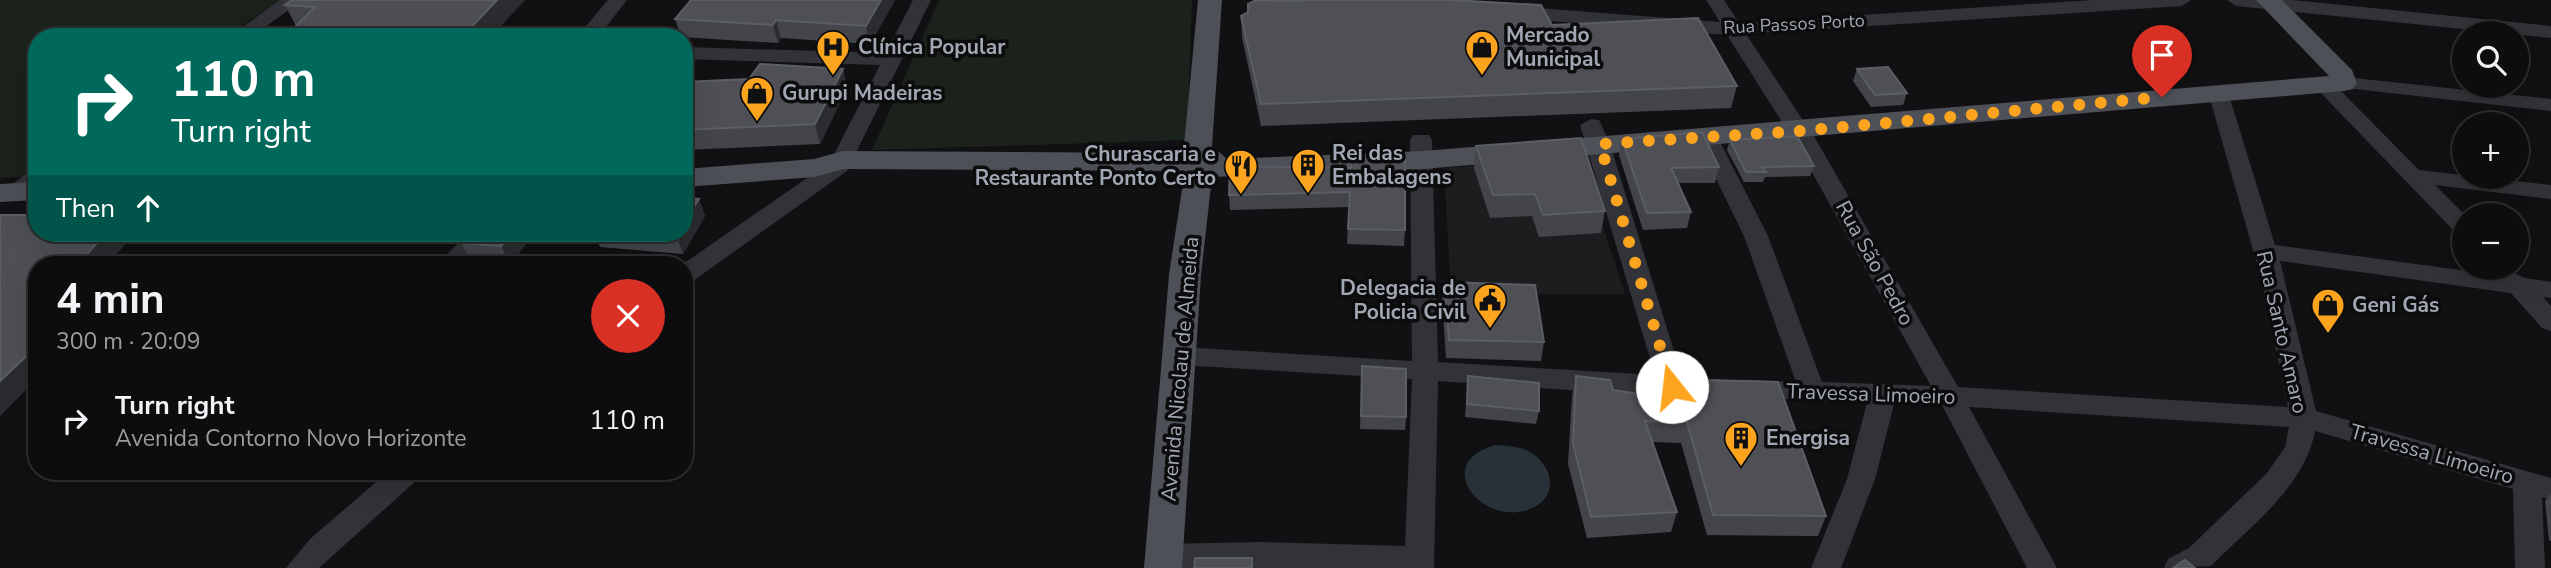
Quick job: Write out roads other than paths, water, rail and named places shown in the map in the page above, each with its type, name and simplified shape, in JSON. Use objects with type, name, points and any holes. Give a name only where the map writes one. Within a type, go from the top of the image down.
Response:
[{"type":"main road","name":"Avenida Nicolau de Almeida","points":[[1163,562],[1210,0]]},
{"type":"main road","points":[[693,176],[815,168],[842,160],[1198,161],[1422,150],[1595,135],[1692,117],[1754,125],[1797,126],[2335,85],[2343,76],[2269,1]]},
{"type":"main road","points":[[1595,135],[1707,138],[1754,125]]},
{"type":"main road","points":[[693,158],[813,153],[828,154],[842,160]]},
{"type":"main road","points":[[0,218],[28,216]]},
{"type":"street","points":[[252,28],[293,0]]},
{"type":"street","points":[[595,28],[618,0]]},
{"type":"street","points":[[693,269],[839,166],[922,0]]},
{"type":"street","name":"Rua São Pedro","points":[[1714,0],[1797,126],[1950,396],[2042,568]]},
{"type":"street","name":"Rua Passos Porto","points":[[1497,11],[1731,29],[1999,6],[2182,0]]},
{"type":"street","points":[[2236,0],[2269,1],[2551,32]]},
{"type":"street","points":[[693,53],[892,59]]},
{"type":"street","points":[[2335,85],[2551,106]]},
{"type":"street","points":[[2335,85],[2452,215]]},
{"type":"street","name":"Rua Santo Amaro","points":[[2199,564],[2277,481],[2298,449],[2304,418],[2264,251],[2218,92]]},
{"type":"street","points":[[1595,135],[1672,387]]},
{"type":"street","points":[[1707,138],[1756,236],[1813,393]]},
{"type":"street","points":[[1163,562],[1259,554],[1419,563],[1425,371],[1422,150]]},
{"type":"street","points":[[2416,176],[2551,192]]},
{"type":"street","points":[[458,256],[472,242]]},
{"type":"street","points":[[2264,251],[2452,271]]},
{"type":"street","points":[[2513,280],[2551,322]]},
{"type":"street","points":[[2519,280],[2551,290]]},
{"type":"street","name":"Travessa Limoeiro","points":[[1181,356],[1672,387],[1950,396],[2304,418],[2539,485]]},
{"type":"street","points":[[1826,568],[1858,489],[1874,414],[1886,394]]},
{"type":"street","points":[[301,568],[339,529],[397,480]]},
{"type":"street","points":[[2530,568],[2539,485]]},
{"type":"place","name":"Clínica Popular","points":[[833,77]]},
{"type":"place","name":"Mercado Municipal","points":[[1482,77]]},
{"type":"place","name":"Gurupi Madeiras","points":[[757,123]]},
{"type":"place","name":"Rei das Embalagens","points":[[1308,195]]},
{"type":"place","name":"Churascaria e Restaurante Ponto Certo","points":[[1241,196]]},
{"type":"place","name":"Delegacia de Policia Civil","points":[[1490,330]]},
{"type":"place","name":"Geni Gás","points":[[2328,335]]},
{"type":"place","name":"Energisa","points":[[1741,468]]}]
